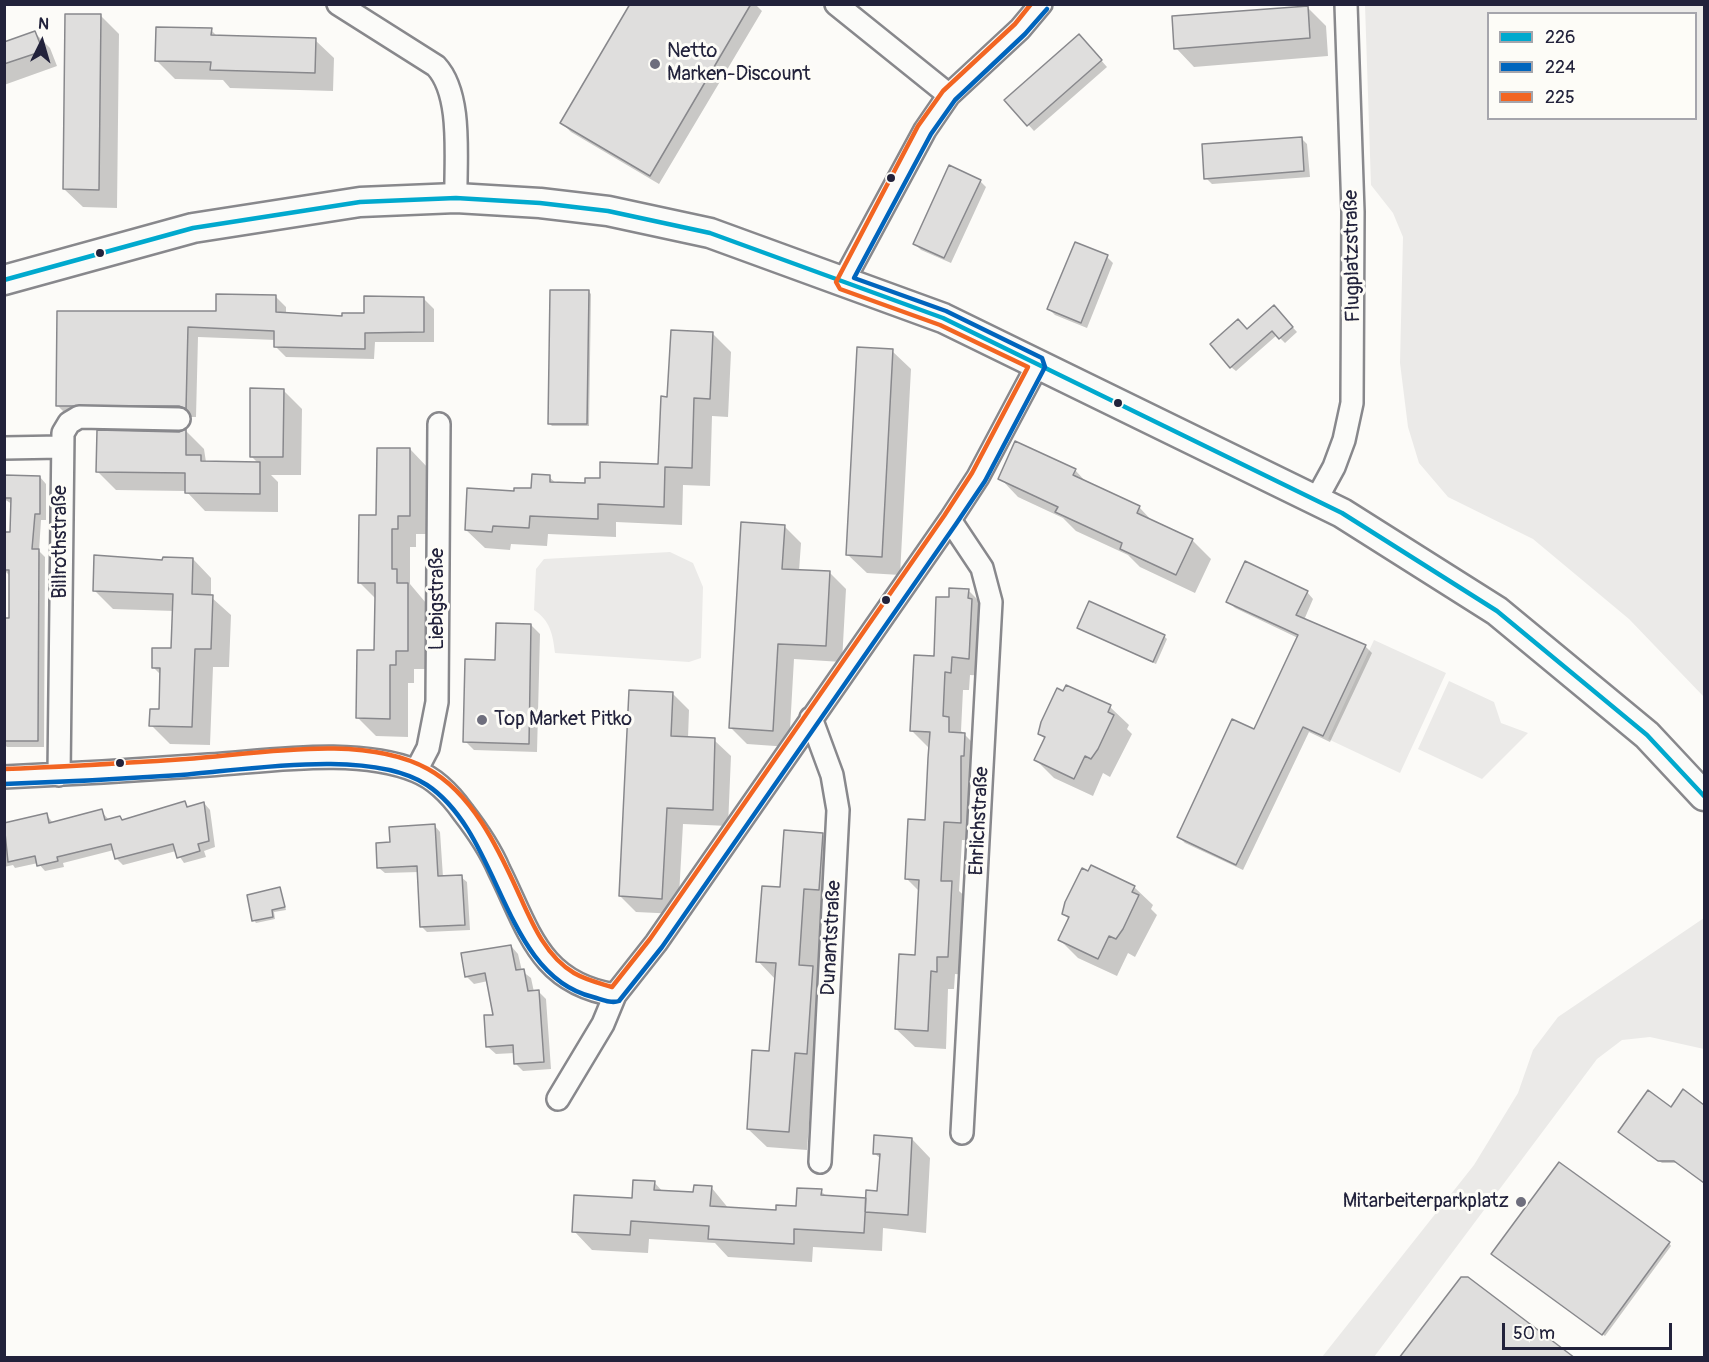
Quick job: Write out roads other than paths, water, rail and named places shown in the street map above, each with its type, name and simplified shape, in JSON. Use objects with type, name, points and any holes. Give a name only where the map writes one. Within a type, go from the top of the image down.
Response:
[{"type":"main road","points":[[4,280],[134,243],[272,214],[360,202],[456,198],[540,203],[619,213],[710,233],[943,318],[1342,513],[1497,611],[1647,735],[1704,796]]},
{"type":"street","points":[[338,4],[436,66],[446,76],[453,112],[456,198]]},
{"type":"street","points":[[836,4],[949,95]]},
{"type":"street","points":[[843,282],[925,130],[949,95],[1020,29],[1041,4]]},
{"type":"street","name":"Flugplatzstraße","points":[[1316,500],[1338,458],[1352,403],[1353,212],[1346,4]]},
{"type":"street","points":[[558,1099],[603,1024],[615,995],[656,943],[810,718],[950,520],[978,477],[1038,364]]},
{"type":"street","name":"Billrothstraße","points":[[59,775],[61,447],[63,433],[69,423],[79,417],[179,419]]},
{"type":"street","name":"Liebigstraße","points":[[416,771],[428,748],[437,702],[438,424]]},
{"type":"street","points":[[4,448],[61,447]]},
{"type":"street","name":"Ehrlichstraße","points":[[950,520],[981,568],[991,602],[962,1133]]},
{"type":"street","name":"Dunantstraße","points":[[810,718],[832,775],[838,810],[820,1162]]},
{"type":"street","points":[[4,777],[294,759],[360,759],[416,771],[438,784],[476,829],[499,869],[526,931],[542,956],[565,978],[585,988],[615,995]]},
{"type":"place","name":"Netto Marken-Discount","points":[[655,64]]},
{"type":"place","name":"Top Market Pitko","points":[[482,720]]},
{"type":"place","name":"Mitarbeiterparkplatz","points":[[1521,1202]]}]
